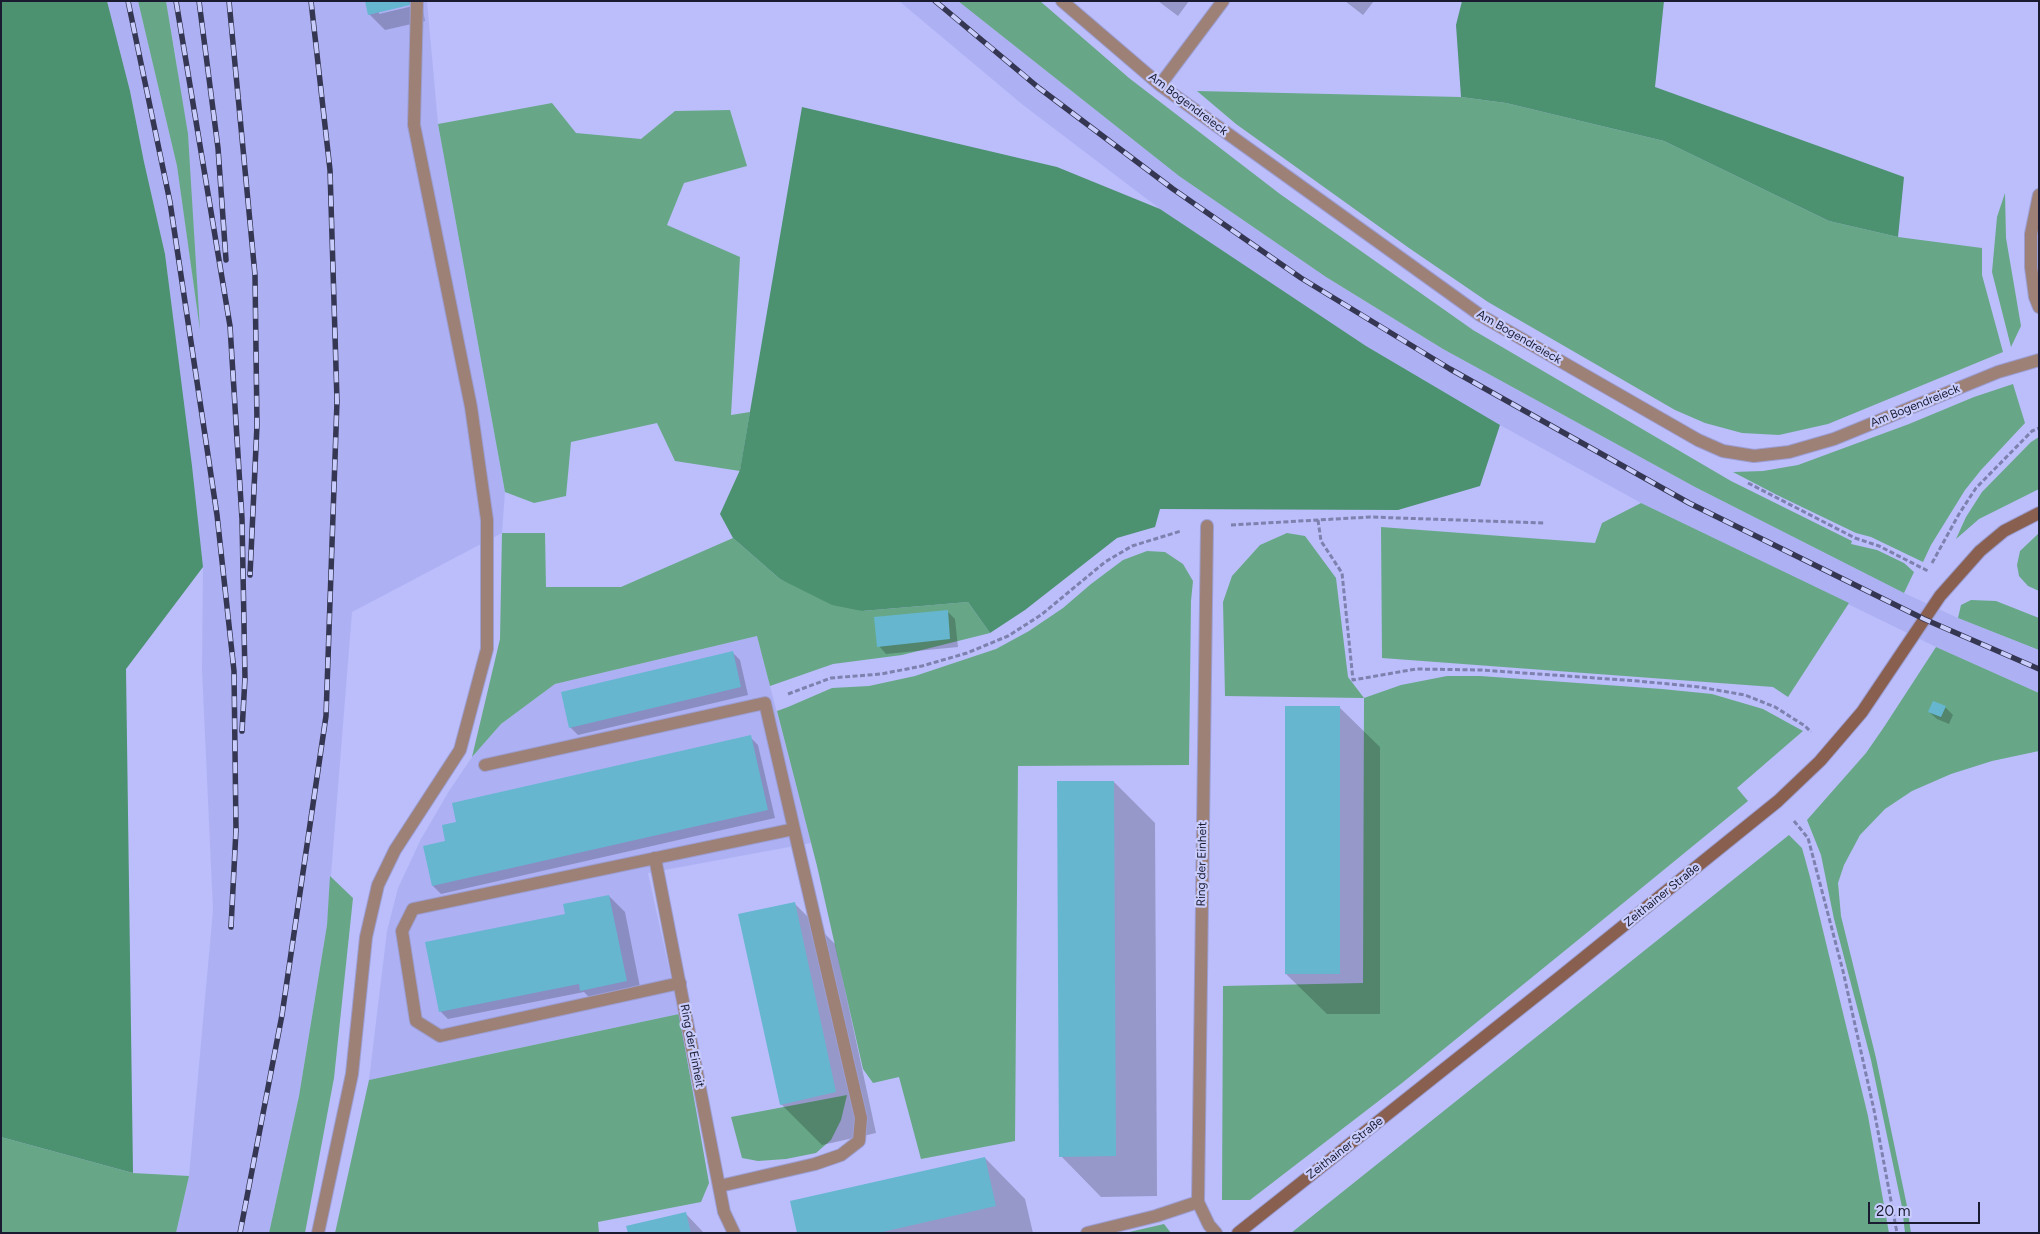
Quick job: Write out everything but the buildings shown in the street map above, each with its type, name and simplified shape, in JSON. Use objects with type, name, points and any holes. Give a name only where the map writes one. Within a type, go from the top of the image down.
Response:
[{"type":"street","points":[[318,1233],[352,1074],[366,937],[378,884],[395,850],[460,750],[487,649],[487,520],[471,407],[414,125],[416,1]]},
{"type":"street","name":"Am Bogendreieck","points":[[1062,1],[1160,85],[1480,315],[1698,440],[1723,451],[1754,456],[1789,452],[1807,447],[1834,439],[1998,372],[2039,360]]},
{"type":"street","points":[[1160,85],[1223,1]]},
{"type":"street","points":[[2039,195],[2030,234],[2031,267],[2035,297],[2039,307]]},
{"type":"street","name":"Zeithainer Straße","points":[[1238,1233],[1778,801],[1829,750],[1862,712],[1940,596],[1980,551],[2004,531],[2039,514]]},
{"type":"street","name":"Ring der Einheit","points":[[1207,526],[1198,1202],[1209,1225],[1216,1233]]},
{"type":"street","points":[[485,765],[765,703],[861,1118],[859,1141],[841,1155],[815,1164],[720,1186]]},
{"type":"street","points":[[680,983],[440,1036],[416,1021],[402,931],[412,909],[794,829]]},
{"type":"street","name":"Ring der Einheit","points":[[656,858],[724,1212],[734,1233]]},
{"type":"street","points":[[1087,1233],[1156,1216],[1198,1202]]},
{"type":"path","points":[[1744,482],[1855,538],[1879,546],[1928,571],[1959,514],[1976,488],[2032,431],[2039,428]]},
{"type":"path","points":[[765,703],[831,678],[881,674],[922,666],[967,653],[1008,636],[1041,615],[1105,562],[1132,546],[1173,533],[1207,526],[1370,517],[1545,523]]},
{"type":"path","points":[[1318,520],[1321,541],[1342,573],[1353,680],[1416,669],[1481,670],[1638,681],[1699,688],[1745,695],[1775,707],[1805,726],[1829,750]]},
{"type":"path","points":[[1778,801],[1808,838],[1843,971],[1874,1110],[1897,1233]]},
{"type":"shaded area","points":[[107,1],[138,1],[177,166],[199,321],[177,66],[166,1],[427,1],[438,124],[505,492],[502,533],[352,612],[327,925],[299,1096],[269,1233],[176,1233],[189,1176],[213,910],[202,669],[203,567],[165,254],[130,91]]},
{"type":"shaded area","points":[[899,1],[958,1],[1179,176],[1326,277],[1443,349],[1695,487],[1904,593],[1958,618],[2039,650],[2039,693],[1936,647],[1641,503],[1500,425],[1366,346],[1160,209],[1023,105]]},
{"type":"shaded area","points":[[757,636],[811,843],[648,873],[679,1014],[369,1080],[387,931],[398,888],[421,839],[449,791],[472,757],[501,724],[555,684]]},
{"type":"green space","points":[[1,1],[107,1],[130,91],[165,254],[192,466],[203,567],[126,669],[133,1173],[1,1137]]},
{"type":"green space","points":[[138,1],[166,1],[188,134],[200,330],[177,166]]},
{"type":"green space","points":[[958,1],[1040,1],[1129,78],[1280,194],[1473,330],[1731,481],[1852,541],[1851,544],[1877,550],[1904,563],[1914,572],[1904,593],[1695,487],[1443,349],[1326,277],[1179,176]]},
{"type":"green space","points":[[1462,1],[1664,1],[1655,87],[1904,177],[1898,237],[1829,221],[1664,141],[1506,103],[1461,97],[1456,25]]},
{"type":"green space","points":[[1197,91],[1461,97],[1506,103],[1664,141],[1829,221],[1898,237],[1982,248],[1982,275],[2003,352],[1828,424],[1779,435],[1742,433],[1705,423],[1675,410],[1488,302],[1236,124]]},
{"type":"green space","points":[[552,103],[576,133],[641,139],[675,111],[730,110],[747,166],[684,183],[667,225],[740,257],[731,415],[750,412],[740,471],[675,461],[657,423],[571,442],[566,496],[534,503],[505,492],[438,124]]},
{"type":"green space","points":[[802,107],[1057,167],[1160,209],[1366,346],[1500,425],[1480,486],[1398,510],[1160,509],[1155,527],[1117,538],[1025,610],[990,633],[968,602],[862,611],[832,605],[780,579],[733,538],[720,514],[740,470]]},
{"type":"green space","points":[[2005,193],[2006,238],[2021,326],[2011,347],[1992,272],[1997,217]]},
{"type":"green space","points":[[2013,384],[2025,423],[1965,490],[1931,545],[1923,562],[1871,537],[1856,533],[1733,472],[1763,471],[1798,465],[1909,424],[1974,397]]},
{"type":"green space","points":[[2039,437],[2039,489],[1979,519],[1956,539],[1966,517],[1982,492],[2031,442]]},
{"type":"green space","points":[[1641,503],[1849,603],[1788,697],[1773,687],[1382,658],[1381,527],[1595,543],[1602,523]]},
{"type":"green space","points":[[502,533],[545,533],[546,587],[621,587],[733,538],[780,579],[862,611],[968,602],[990,633],[902,655],[833,664],[770,686],[757,636],[555,684],[501,724],[472,757],[500,639]]},
{"type":"green space","points":[[1287,533],[1305,536],[1336,578],[1348,677],[1364,698],[1225,696],[1223,602],[1232,576],[1260,545]]},
{"type":"green space","points":[[2039,533],[2039,591],[2028,586],[2019,576],[2017,565],[2020,551]]},
{"type":"green space","points":[[1147,551],[1165,552],[1183,564],[1193,581],[1191,601],[1189,765],[1018,766],[1015,1141],[921,1159],[899,1077],[873,1083],[863,1069],[817,866],[777,711],[832,688],[869,686],[915,676],[996,649],[1029,631],[1063,608],[1123,560]]},
{"type":"green space","points":[[1971,600],[1996,601],[2039,618],[2039,650],[1958,618],[1961,605]]},
{"type":"green space","points":[[1936,647],[2039,693],[2039,751],[1992,761],[1951,774],[1912,791],[1885,809],[1860,835],[1844,865],[1838,883],[1841,916],[1876,1058],[1907,1206],[1911,1233],[1905,1233],[1902,1207],[1871,1060],[1834,919],[1821,855],[1807,820],[1866,753]]},
{"type":"green space","points":[[1447,676],[1480,676],[1662,689],[1712,694],[1763,709],[1803,731],[1737,788],[1748,801],[1402,1083],[1250,1200],[1222,1200],[1223,986],[1363,983],[1364,698],[1401,685]]},
{"type":"green space","points":[[1789,835],[1802,848],[1810,877],[1868,1116],[1889,1233],[1291,1233]]},
{"type":"green space","points":[[330,876],[353,898],[334,1078],[305,1233],[269,1233],[299,1096],[327,925]]},
{"type":"green space","points":[[679,1014],[709,1183],[701,1202],[598,1222],[599,1233],[335,1233],[369,1080]]},
{"type":"green space","points":[[847,1095],[841,1120],[831,1140],[816,1153],[786,1159],[758,1161],[742,1158],[731,1117]]},
{"type":"green space","points":[[1,1137],[133,1173],[189,1176],[176,1233],[1,1233]]},
{"type":"green space","points":[[1164,1224],[1171,1233],[1125,1233]]},
{"type":"railway","points":[[128,1],[170,202],[217,515],[234,671],[236,830],[231,927]]},
{"type":"railway","points":[[176,1],[230,326],[242,519],[245,678],[242,731]]},
{"type":"railway","points":[[199,1],[218,148],[226,260]]},
{"type":"railway","points":[[229,1],[255,275],[257,425],[250,575]]},
{"type":"railway","points":[[240,1233],[282,1015],[326,716],[337,401],[330,170],[311,1]]},
{"type":"railway","points":[[935,1],[1039,88],[1173,189],[1301,278],[1450,369],[1689,503],[1924,619],[2039,669]]}]
